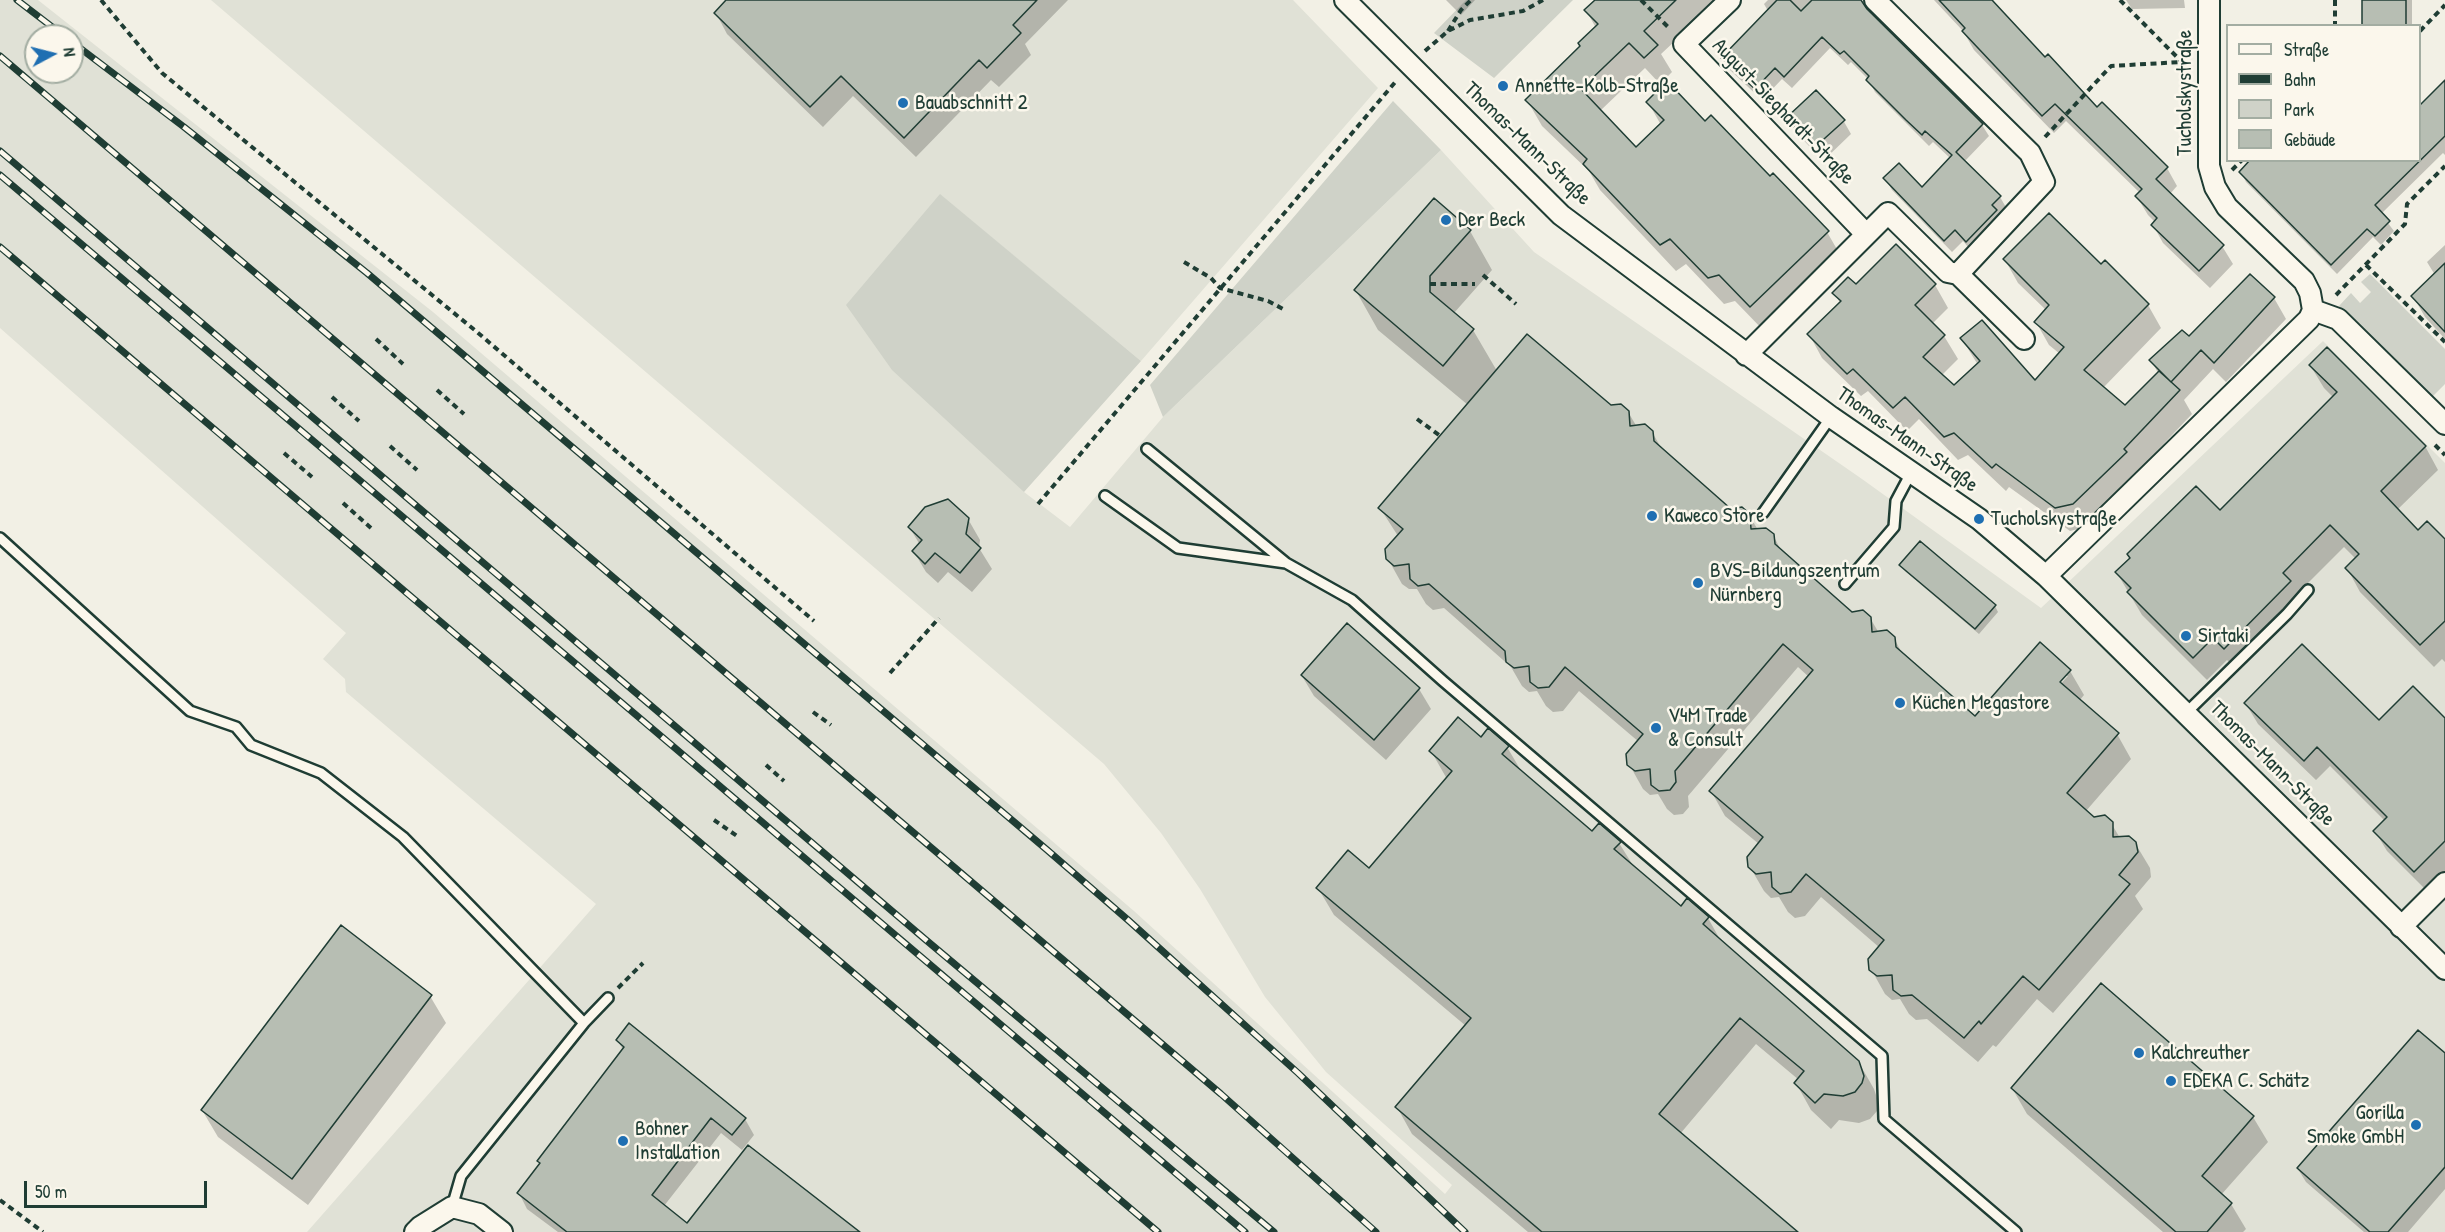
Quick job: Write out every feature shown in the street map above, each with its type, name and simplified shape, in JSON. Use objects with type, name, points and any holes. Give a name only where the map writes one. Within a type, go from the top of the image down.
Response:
[{"type":"street","name":"Thomas-Mann-Straße","points":[[1345,0],[1561,215],[1831,417],[1912,471],[1996,532],[2046,576],[2445,969]]},
{"type":"street","name":"August-Sieghardt-Straße","points":[[1730,0],[1684,44],[1866,234]]},
{"type":"street","points":[[1875,0],[2030,153],[2044,182],[1958,274]]},
{"type":"street","name":"Tucholskystraße","points":[[2209,0],[2209,166],[2215,187],[2227,207],[2304,281],[2310,293],[2313,310]]},
{"type":"street","points":[[1746,355],[1888,213],[1948,272],[1958,274],[2024,339]]},
{"type":"street","points":[[2046,576],[2309,320],[2313,310],[2338,319],[2445,424]]},
{"type":"street","points":[[2401,927],[2445,884]]},
{"type":"street","points":[[416,1232],[420,1227],[452,1208],[479,1214],[502,1232]]},
{"type":"lane","points":[[1763,513],[1831,417]]},
{"type":"lane","points":[[1147,449],[1286,563],[1352,600],[1452,689],[1882,1056],[1884,1119],[2016,1232]]},
{"type":"lane","points":[[1845,584],[1893,527],[1896,501],[1912,471]]},
{"type":"lane","points":[[1105,496],[1178,548],[1286,563]]},
{"type":"lane","points":[[0,538],[190,711],[236,727],[251,745],[321,773],[403,837],[584,1023]]},
{"type":"lane","points":[[2186,713],[2287,614],[2308,590]]},
{"type":"lane","points":[[452,1208],[461,1176],[584,1023],[608,998]]},
{"type":"path","points":[[101,0],[162,73],[477,332],[814,621]]},
{"type":"path","points":[[1448,31],[1461,10],[1471,0]]},
{"type":"path","points":[[1038,504],[1410,65],[1448,31],[1470,20],[1523,11],[1543,0]]},
{"type":"path","points":[[1641,0],[1684,44]]},
{"type":"path","points":[[2120,0],[2181,62]]},
{"type":"path","points":[[2335,0],[2335,24]]},
{"type":"path","points":[[2421,29],[2445,5]]},
{"type":"path","points":[[2030,153],[2111,66],[2210,61]]},
{"type":"path","points":[[2313,310],[2342,291],[2405,224],[2407,204],[2445,166]]},
{"type":"path","points":[[1184,262],[1211,278],[1220,288],[1268,301],[1285,310]]},
{"type":"path","points":[[2366,265],[2445,342]]},
{"type":"path","points":[[1484,275],[1516,304]]},
{"type":"path","points":[[1430,284],[1475,284]]},
{"type":"path","points":[[2440,337],[2445,332]]},
{"type":"path","points":[[376,339],[403,364]]},
{"type":"path","points":[[437,390],[464,414]]},
{"type":"path","points":[[332,397],[359,421]]},
{"type":"path","points":[[1417,418],[1438,435]]},
{"type":"path","points":[[390,446],[417,470]]},
{"type":"path","points":[[284,453],[312,477]]},
{"type":"path","points":[[344,503],[371,528]]},
{"type":"path","points":[[890,673],[939,618]]},
{"type":"path","points":[[813,712],[831,725]]},
{"type":"path","points":[[766,765],[784,781]]},
{"type":"path","points":[[714,820],[737,836]]},
{"type":"path","points":[[608,998],[643,963]]},
{"type":"path","points":[[0,1200],[43,1232]]},
{"type":"shaded area","points":[[0,0],[38,0],[68,24],[24,24],[24,84],[84,84],[84,36],[433,312],[1134,911],[1445,1194],[1452,1185],[1326,1072],[1265,997],[1200,889],[1161,833],[1104,764],[211,0],[1293,0],[1378,88],[1141,361],[940,195],[1024,492],[1070,527],[1163,417],[1441,150],[1534,252],[1862,479],[2041,608],[2323,341],[2445,463],[2445,1232],[307,1232],[596,904],[346,692],[345,679],[323,659],[346,633],[0,328]]},
{"type":"green space","points":[[1466,0],[1573,0],[1494,78],[1434,33]]},
{"type":"green space","points":[[1393,101],[1441,150],[1163,417],[1150,385]]},
{"type":"green space","points":[[940,194],[1141,361],[1024,492],[892,370],[846,305]]},
{"type":"green space","points":[[2370,274],[2445,349],[2445,384],[2430,399],[2339,306],[2351,293],[2360,303],[2371,292],[2361,282]]},
{"type":"building","name":"Bauabschnitt 2","points":[[726,0],[1037,0],[1013,25],[1021,33],[987,68],[979,60],[904,138],[841,76],[810,107],[714,13]]},
{"type":"building","points":[[1595,0],[1676,0],[1644,31],[1658,45],[1644,58],[1629,43],[1581,89],[1636,147],[1664,120],[1646,102],[1667,81],[1705,121],[1711,115],[1770,176],[1773,173],[1829,231],[1750,307],[1719,275],[1708,278],[1670,239],[1660,245],[1583,164],[1587,159],[1525,100],[1580,46],[1578,43],[1598,24],[1584,10]]},
{"type":"building","points":[[1777,0],[1790,0],[1801,11],[1812,0],[1861,0],[1867,9],[1983,124],[1956,152],[2001,196],[1992,205],[1997,210],[1966,242],[1955,230],[1944,241],[1883,178],[1899,163],[1922,187],[1952,155],[1925,131],[1922,135],[1906,120],[1866,80],[1869,76],[1844,51],[1840,54],[1822,37],[1784,77],[1775,68],[1755,89],[1721,58]]},
{"type":"building","points":[[1939,0],[1992,0],[2045,57],[2048,54],[2097,107],[2102,102],[2168,167],[2156,179],[2224,245],[2199,271],[2151,225],[2157,218],[2135,196],[2142,189],[2055,104],[2042,116],[1962,31],[1965,28]]},
{"type":"building","points":[[2362,0],[2406,0],[2406,24],[2362,24]]},
{"type":"building","points":[[2445,80],[2445,136],[2421,160],[2421,104]]},
{"type":"building","points":[[1816,90],[1845,120],[1814,148],[1786,118]]},
{"type":"building","points":[[2248,162],[2419,162],[2375,205],[2390,221],[2375,236],[2367,229],[2331,265],[2239,172]]},
{"type":"building","points":[[1434,198],[1471,230],[1430,276],[1430,292],[1474,329],[1443,366],[1354,290]]},
{"type":"building","points":[[2049,213],[2101,264],[2105,260],[2149,304],[2084,370],[2125,405],[2159,371],[2180,390],[2124,449],[2127,452],[2073,504],[2055,508],[1996,464],[1992,468],[1954,433],[1944,437],[1905,397],[1893,408],[1853,369],[1847,374],[1807,334],[1841,301],[1832,293],[1848,277],[1856,284],[1896,244],[1936,284],[1915,305],[1945,335],[1923,357],[1954,385],[1980,361],[1960,338],[1982,320],[2035,380],[2064,347],[2034,322],[2049,305],[2003,259]]},
{"type":"building","points":[[2445,263],[2445,332],[2411,296]]},
{"type":"building","points":[[2250,274],[2275,297],[2214,363],[2201,350],[2171,382],[2149,360],[2182,330],[2189,336]]},
{"type":"building","points":[[1527,334],[1611,405],[1621,404],[1629,411],[1630,426],[1645,424],[1653,431],[1654,441],[1731,509],[1742,507],[1750,514],[1751,529],[1766,528],[1774,534],[1775,544],[1852,612],[1863,610],[1871,617],[1872,632],[1887,630],[1895,637],[1896,647],[1975,716],[2040,642],[2071,670],[2060,682],[2119,733],[2067,793],[2094,817],[2105,815],[2113,822],[2113,837],[2129,836],[2136,842],[2138,852],[2119,875],[2130,884],[2039,990],[2023,976],[1981,1024],[1979,1021],[1964,1038],[1912,995],[1901,996],[1893,990],[1892,975],[1877,976],[1869,970],[1868,959],[1884,940],[1806,874],[1791,892],[1780,894],[1772,887],[1771,872],[1756,874],[1748,867],[1747,857],[1763,837],[1709,791],[1813,670],[1783,644],[1675,771],[1676,782],[1670,790],[1659,791],[1651,785],[1650,769],[1635,771],[1627,765],[1626,754],[1643,734],[1565,667],[1549,687],[1538,688],[1530,682],[1529,666],[1514,668],[1506,662],[1505,651],[1429,584],[1418,586],[1410,579],[1409,564],[1394,566],[1386,559],[1385,549],[1403,529],[1378,508]]},
{"type":"building","points":[[2327,347],[2426,446],[2381,491],[2418,530],[2427,521],[2445,539],[2445,621],[2420,645],[2345,568],[2359,554],[2330,525],[2283,573],[2291,581],[2224,649],[2213,638],[2193,658],[2127,592],[2131,588],[2115,572],[2130,558],[2127,554],[2196,486],[2220,510],[2337,392],[2309,365]]},
{"type":"building","points":[[948,499],[969,518],[966,534],[981,548],[960,573],[935,553],[925,564],[912,551],[922,540],[908,527],[925,507]]},
{"type":"building","points":[[1920,541],[1996,605],[1975,629],[1899,565]]},
{"type":"building","points":[[1347,623],[1420,688],[1374,740],[1301,675]]},
{"type":"building","points":[[2302,644],[2379,720],[2413,686],[2445,718],[2445,841],[2414,872],[2373,831],[2387,817],[2317,747],[2304,761],[2244,703]]},
{"type":"building","points":[[1458,717],[1481,737],[1488,728],[1509,746],[1502,754],[1592,831],[1599,823],[1621,842],[1614,849],[1681,906],[1687,898],[1709,917],[1703,924],[1859,1061],[1864,1076],[1855,1092],[1843,1096],[1824,1094],[1815,1103],[1794,1083],[1804,1071],[1740,1018],[1659,1114],[1798,1232],[1542,1232],[1395,1107],[1471,1018],[1316,888],[1348,850],[1369,868],[1452,771],[1429,751]]},
{"type":"building","points":[[341,925],[432,995],[292,1179],[201,1110]]},
{"type":"building","points":[[2101,983],[2254,1116],[2202,1176],[2232,1203],[2207,1232],[2176,1232],[2011,1088]]},
{"type":"building","points":[[629,1023],[746,1118],[732,1135],[711,1118],[652,1195],[687,1223],[748,1145],[860,1232],[567,1232],[517,1193],[540,1163],[537,1161],[624,1047],[616,1040]]},
{"type":"building","points":[[2418,1030],[2445,1053],[2445,1167],[2388,1232],[2370,1232],[2297,1168]]},
{"type":"railway","points":[[17,0],[48,24]]},
{"type":"railway","points":[[84,51],[184,127],[367,273],[1046,849],[1298,1073],[1465,1232]]},
{"type":"railway","points":[[0,56],[1221,1094],[1376,1232]]},
{"type":"railway","points":[[0,151],[926,940],[1274,1232]]},
{"type":"railway","points":[[0,175],[1245,1232]]},
{"type":"railway","points":[[0,247],[1158,1232]]},
{"type":"place","name":"Annette-Kolb-Straße","points":[[1503,86]]},
{"type":"place","name":"Bauabschnitt 2","points":[[903,103]]},
{"type":"place","name":"Der Beck","points":[[1446,220]]},
{"type":"place","name":"Kaweco Store","points":[[1652,516]]},
{"type":"place","name":"Tucholskystraße","points":[[1979,519]]},
{"type":"place","name":"BVS-Bildungszentrum Nürnberg","points":[[1698,583]]},
{"type":"place","name":"Sirtaki","points":[[2186,636]]},
{"type":"place","name":"Küchen Megastore","points":[[1900,703]]},
{"type":"place","name":"V4M Trade & Consult","points":[[1656,728]]},
{"type":"place","name":"Kalchreuther","points":[[2139,1053]]},
{"type":"place","name":"EDEKA C. Schätz","points":[[2171,1081]]},
{"type":"place","name":"Gorilla Smoke GmbH","points":[[2416,1125]]},
{"type":"place","name":"Bohner Installation","points":[[623,1141]]}]
